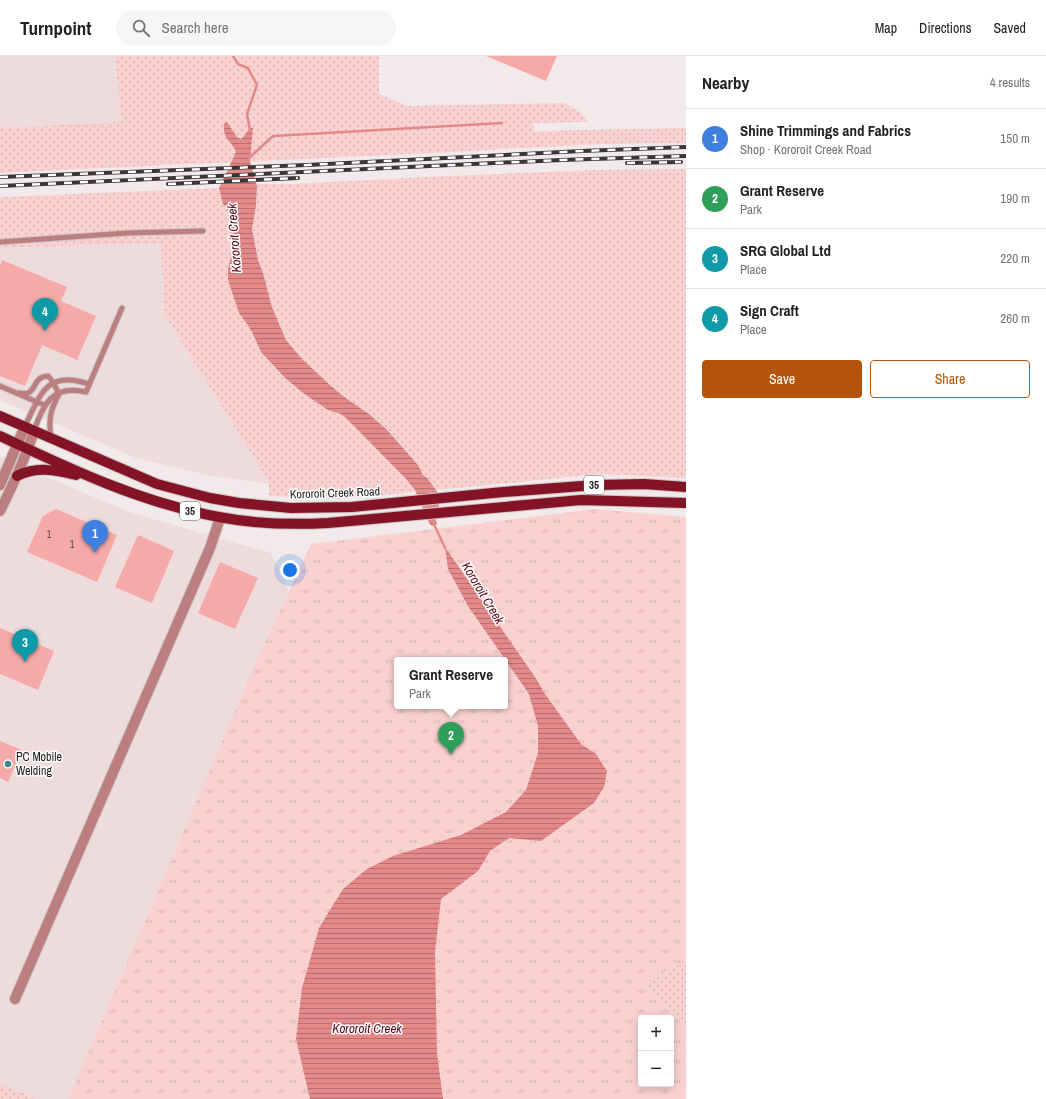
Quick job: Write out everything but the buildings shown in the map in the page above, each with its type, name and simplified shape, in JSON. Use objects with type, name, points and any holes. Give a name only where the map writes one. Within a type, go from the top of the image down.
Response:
[{"type":"main road","name":"Kororoit Creek Road","points":[[0,416],[157,484],[210,498],[239,503],[292,508],[352,507],[503,492],[596,485],[644,484],[686,487]]},
{"type":"main road","name":"35","points":[[0,436],[134,495],[220,518],[287,525],[328,523],[581,500],[686,503]]},
{"type":"main road","points":[[17,476],[30,471],[46,470],[66,472],[103,482]]},
{"type":"street","points":[[0,485],[17,444],[29,429]]},
{"type":"street","points":[[0,511],[28,449],[29,429]]},
{"type":"street","points":[[15,999],[206,555],[220,518]]},
{"type":"lane","points":[[0,242],[128,233],[204,231]]},
{"type":"lane","points":[[29,429],[44,405],[53,396],[77,390],[86,392],[122,308]]},
{"type":"lane","points":[[18,394],[28,393],[32,390],[38,379],[48,376],[59,394]]},
{"type":"lane","points":[[29,429],[37,402],[44,391],[53,382],[62,379],[70,379],[89,384]]},
{"type":"lane","points":[[0,386],[44,405]]},
{"type":"lane","points":[[51,438],[49,419],[52,406],[59,394]]},
{"type":"shaded area","points":[[0,56],[115,56],[121,123],[0,128]]},
{"type":"shaded area","points":[[161,243],[164,314],[269,484],[207,475],[136,458],[0,400],[0,248]]},
{"type":"shaded area","points":[[0,457],[129,512],[271,553],[289,592],[178,843],[68,1099],[34,1099],[0,1084]]},
{"type":"green space","points":[[115,56],[379,56],[379,94],[407,106],[564,103],[581,113],[588,122],[533,123],[534,131],[686,128],[686,143],[582,145],[359,157],[0,173],[0,128],[121,122]]},
{"type":"green space","points":[[686,169],[686,478],[598,474],[436,490],[423,475],[418,465],[387,430],[369,414],[331,386],[302,359],[286,340],[272,307],[258,260],[252,229],[256,206],[257,184],[290,184],[593,170]]},
{"type":"green space","points":[[219,188],[223,204],[229,213],[232,252],[228,269],[246,324],[251,330],[261,352],[285,378],[303,393],[328,410],[341,414],[347,419],[406,479],[416,492],[337,499],[269,496],[269,483],[164,314],[161,243],[0,248],[0,197]]},
{"type":"green space","points":[[595,509],[686,517],[686,959],[644,985],[674,1015],[686,1027],[686,1099],[68,1099],[254,667],[311,544]]},
{"type":"green space","points":[[686,959],[686,1027],[674,1015],[644,985]]},
{"type":"green space","points":[[0,1084],[30,1096],[34,1099],[0,1099]]},
{"type":"water","name":"Kororoit Creek","points":[[227,122],[237,137],[241,139],[253,127],[250,162],[257,186],[256,206],[252,229],[258,260],[272,307],[286,340],[302,359],[331,386],[369,414],[387,430],[418,465],[423,475],[428,479],[438,493],[439,505],[435,517],[437,524],[432,526],[429,523],[415,490],[406,479],[347,419],[341,414],[328,410],[303,393],[285,378],[261,352],[251,330],[239,313],[228,280],[228,269],[232,252],[229,213],[223,204],[219,188],[236,152],[224,133],[224,124]]},
{"type":"water","name":"Kororoit Creek","points":[[445,547],[535,677],[545,694],[581,744],[596,754],[607,771],[604,787],[594,803],[541,841],[509,838],[490,851],[478,871],[441,899],[435,952],[437,1053],[443,1099],[310,1099],[296,1039],[302,988],[319,928],[343,889],[367,869],[393,856],[461,835],[506,812],[526,790],[538,753],[538,726],[529,694],[508,664],[508,657],[503,657],[468,606],[448,569]]},
{"type":"waterway","name":"Kororoit Creek","points":[[233,56],[238,64],[248,68],[257,85],[247,114],[250,131]]},
{"type":"waterway","points":[[248,159],[273,136],[502,123]]},
{"type":"waterway","name":"Kororoit Creek","points":[[433,522],[445,548]]},
{"type":"railway","points":[[0,177],[307,165],[686,147]]},
{"type":"railway","points":[[0,186],[561,160],[686,156]]},
{"type":"railway","points":[[627,163],[681,162]]},
{"type":"railway","points":[[168,184],[298,178]]},
{"type":"place","name":"Sign Craft","points":[[45,331]]},
{"type":"place","name":"Shine Trimmings and Fabrics","points":[[95,553]]},
{"type":"place","name":"SRG Global Ltd","points":[[25,662]]},
{"type":"place","name":"Grant Reserve","points":[[451,755]]},
{"type":"place","name":"PC Mobile Welding","points":[[8,764]]}]
